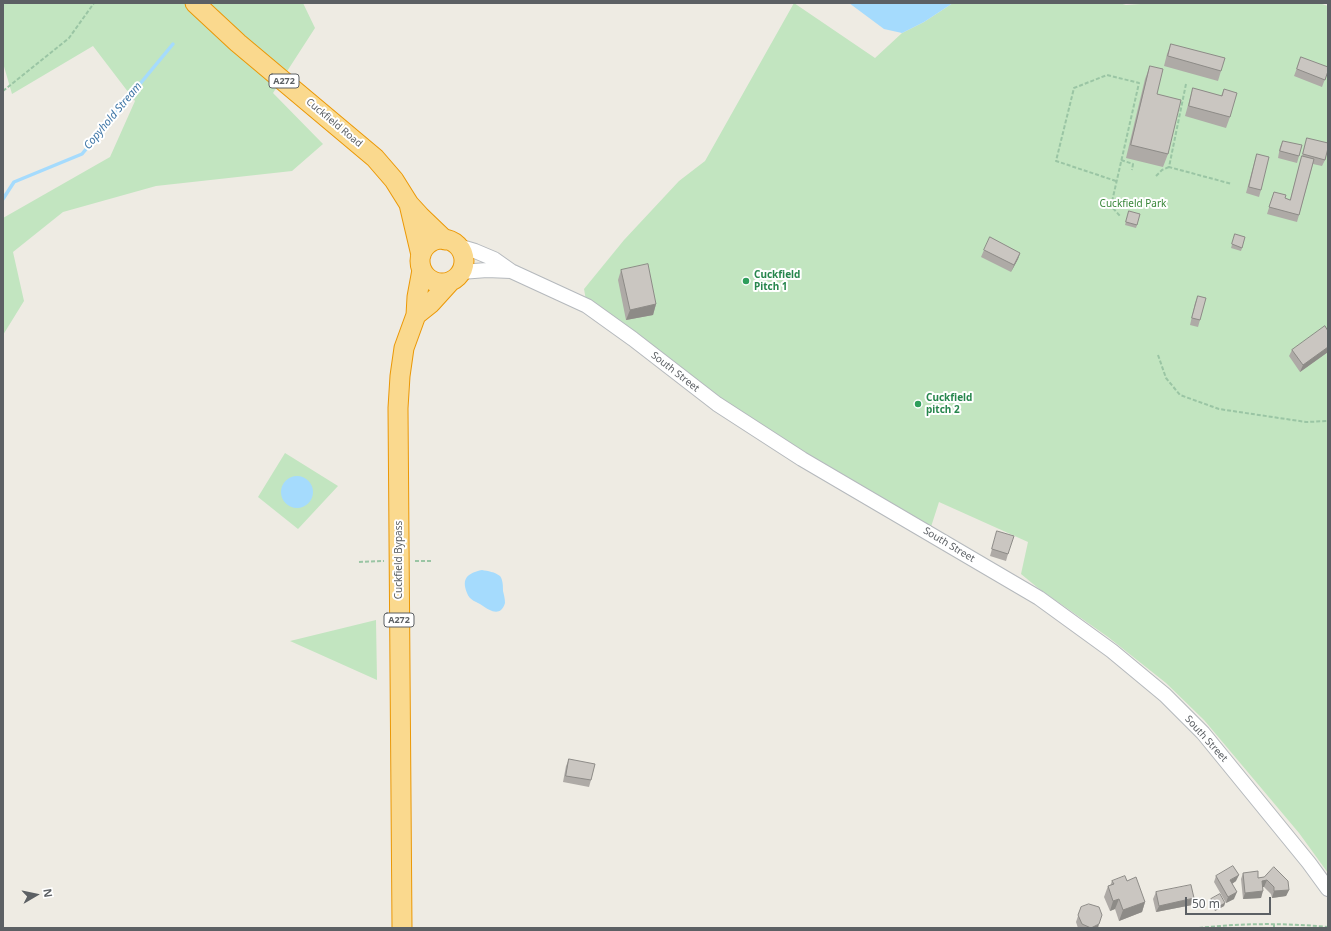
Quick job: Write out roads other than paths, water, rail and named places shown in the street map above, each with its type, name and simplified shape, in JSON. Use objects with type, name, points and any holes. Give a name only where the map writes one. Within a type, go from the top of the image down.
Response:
[{"type":"highway","name":"Cuckfield Road","points":[[195,3],[238,43],[375,158],[394,180],[409,204],[420,216],[452,243]]},
{"type":"highway","name":"Cuckfield Road","points":[[409,204],[422,262]]},
{"type":"highway","points":[[416,315],[431,303],[456,277],[464,266],[464,258],[452,243],[436,241],[430,243],[423,251],[422,262],[426,275],[437,283],[444,283],[456,277]]},
{"type":"highway","name":"Cuckfield Bypass","points":[[402,928],[398,408],[404,348],[416,315],[422,262]]},
{"type":"main road","name":"South Street","points":[[452,243],[494,259],[511,271],[587,306],[633,339],[717,404],[802,460],[1039,598],[1112,651],[1165,695],[1204,733],[1309,863],[1328,889]]},
{"type":"main road","name":"South Street","points":[[456,277],[473,270],[511,271]]},
{"type":"water","points":[[849,3],[953,3],[924,22],[902,33],[884,29]]},
{"type":"water","points":[[300,476],[306,478],[311,483],[313,492],[311,501],[306,506],[294,508],[288,506],[283,501],[281,489],[283,483],[288,478]]},
{"type":"water","points":[[482,570],[496,574],[502,579],[505,603],[501,610],[495,612],[489,610],[470,598],[467,593],[465,588],[465,580],[473,573]]},
{"type":"waterway","name":"Copyhold Stream","points":[[3,199],[14,182],[82,154],[173,44]]},
{"type":"place","name":"Cuckfield Pitch 1","points":[[746,281]]},
{"type":"place","name":"Cuckfield pitch 2","points":[[918,404]]},
{"type":"park label","name":"Cuckfield Park","points":[[1133,204]]}]
